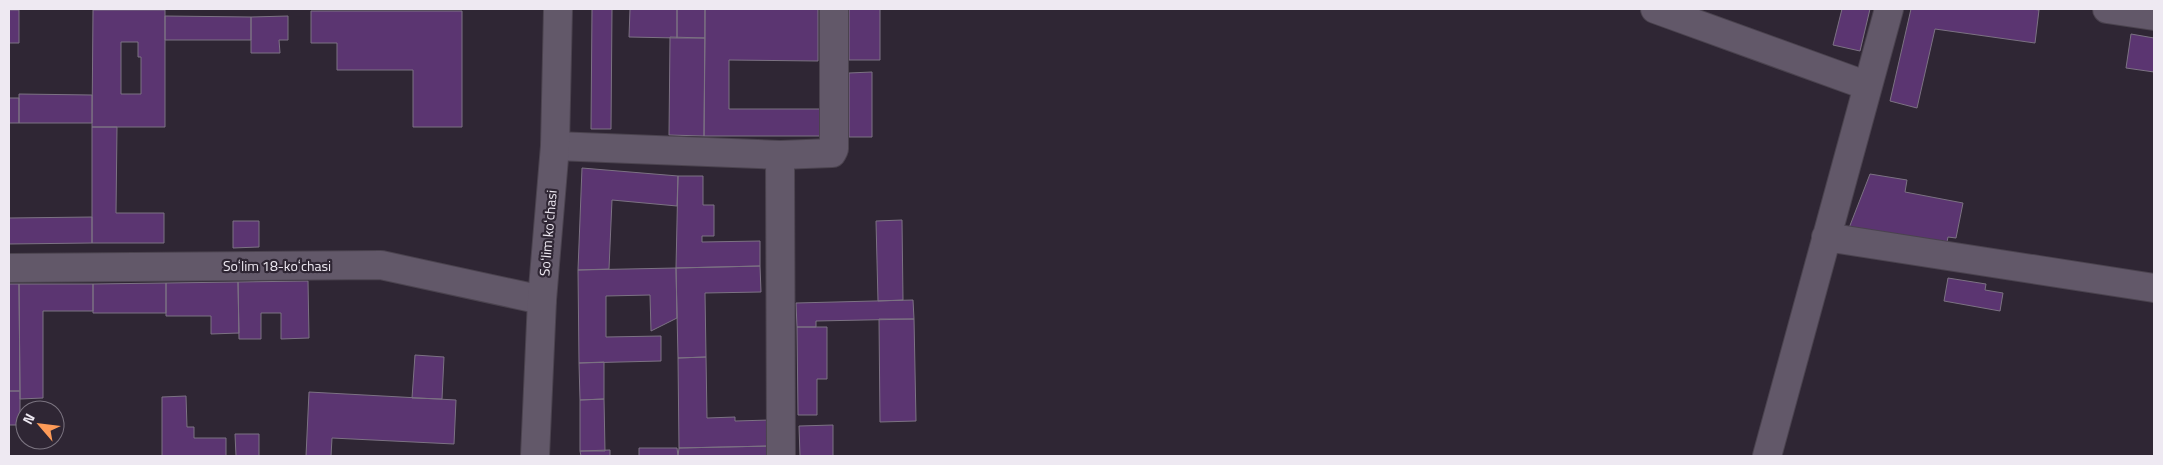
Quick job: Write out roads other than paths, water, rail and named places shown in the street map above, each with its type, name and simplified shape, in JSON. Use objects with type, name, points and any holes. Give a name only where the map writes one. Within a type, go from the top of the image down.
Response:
[{"type":"street","name":"Soʻlim koʻchasi","points":[[535,456],[542,300],[555,146],[558,9]]},
{"type":"street","points":[[555,146],[780,155],[827,155],[833,151],[834,9]]},
{"type":"street","points":[[1655,9],[1868,86]]},
{"type":"street","points":[[1767,456],[1889,9]]},
{"type":"street","points":[[2107,9],[2154,16]]},
{"type":"street","points":[[780,155],[782,456]]},
{"type":"street","points":[[1826,237],[2154,288]]},
{"type":"street","name":"Soʻlim 18-koʻchasi","points":[[9,268],[381,265],[542,300]]}]
